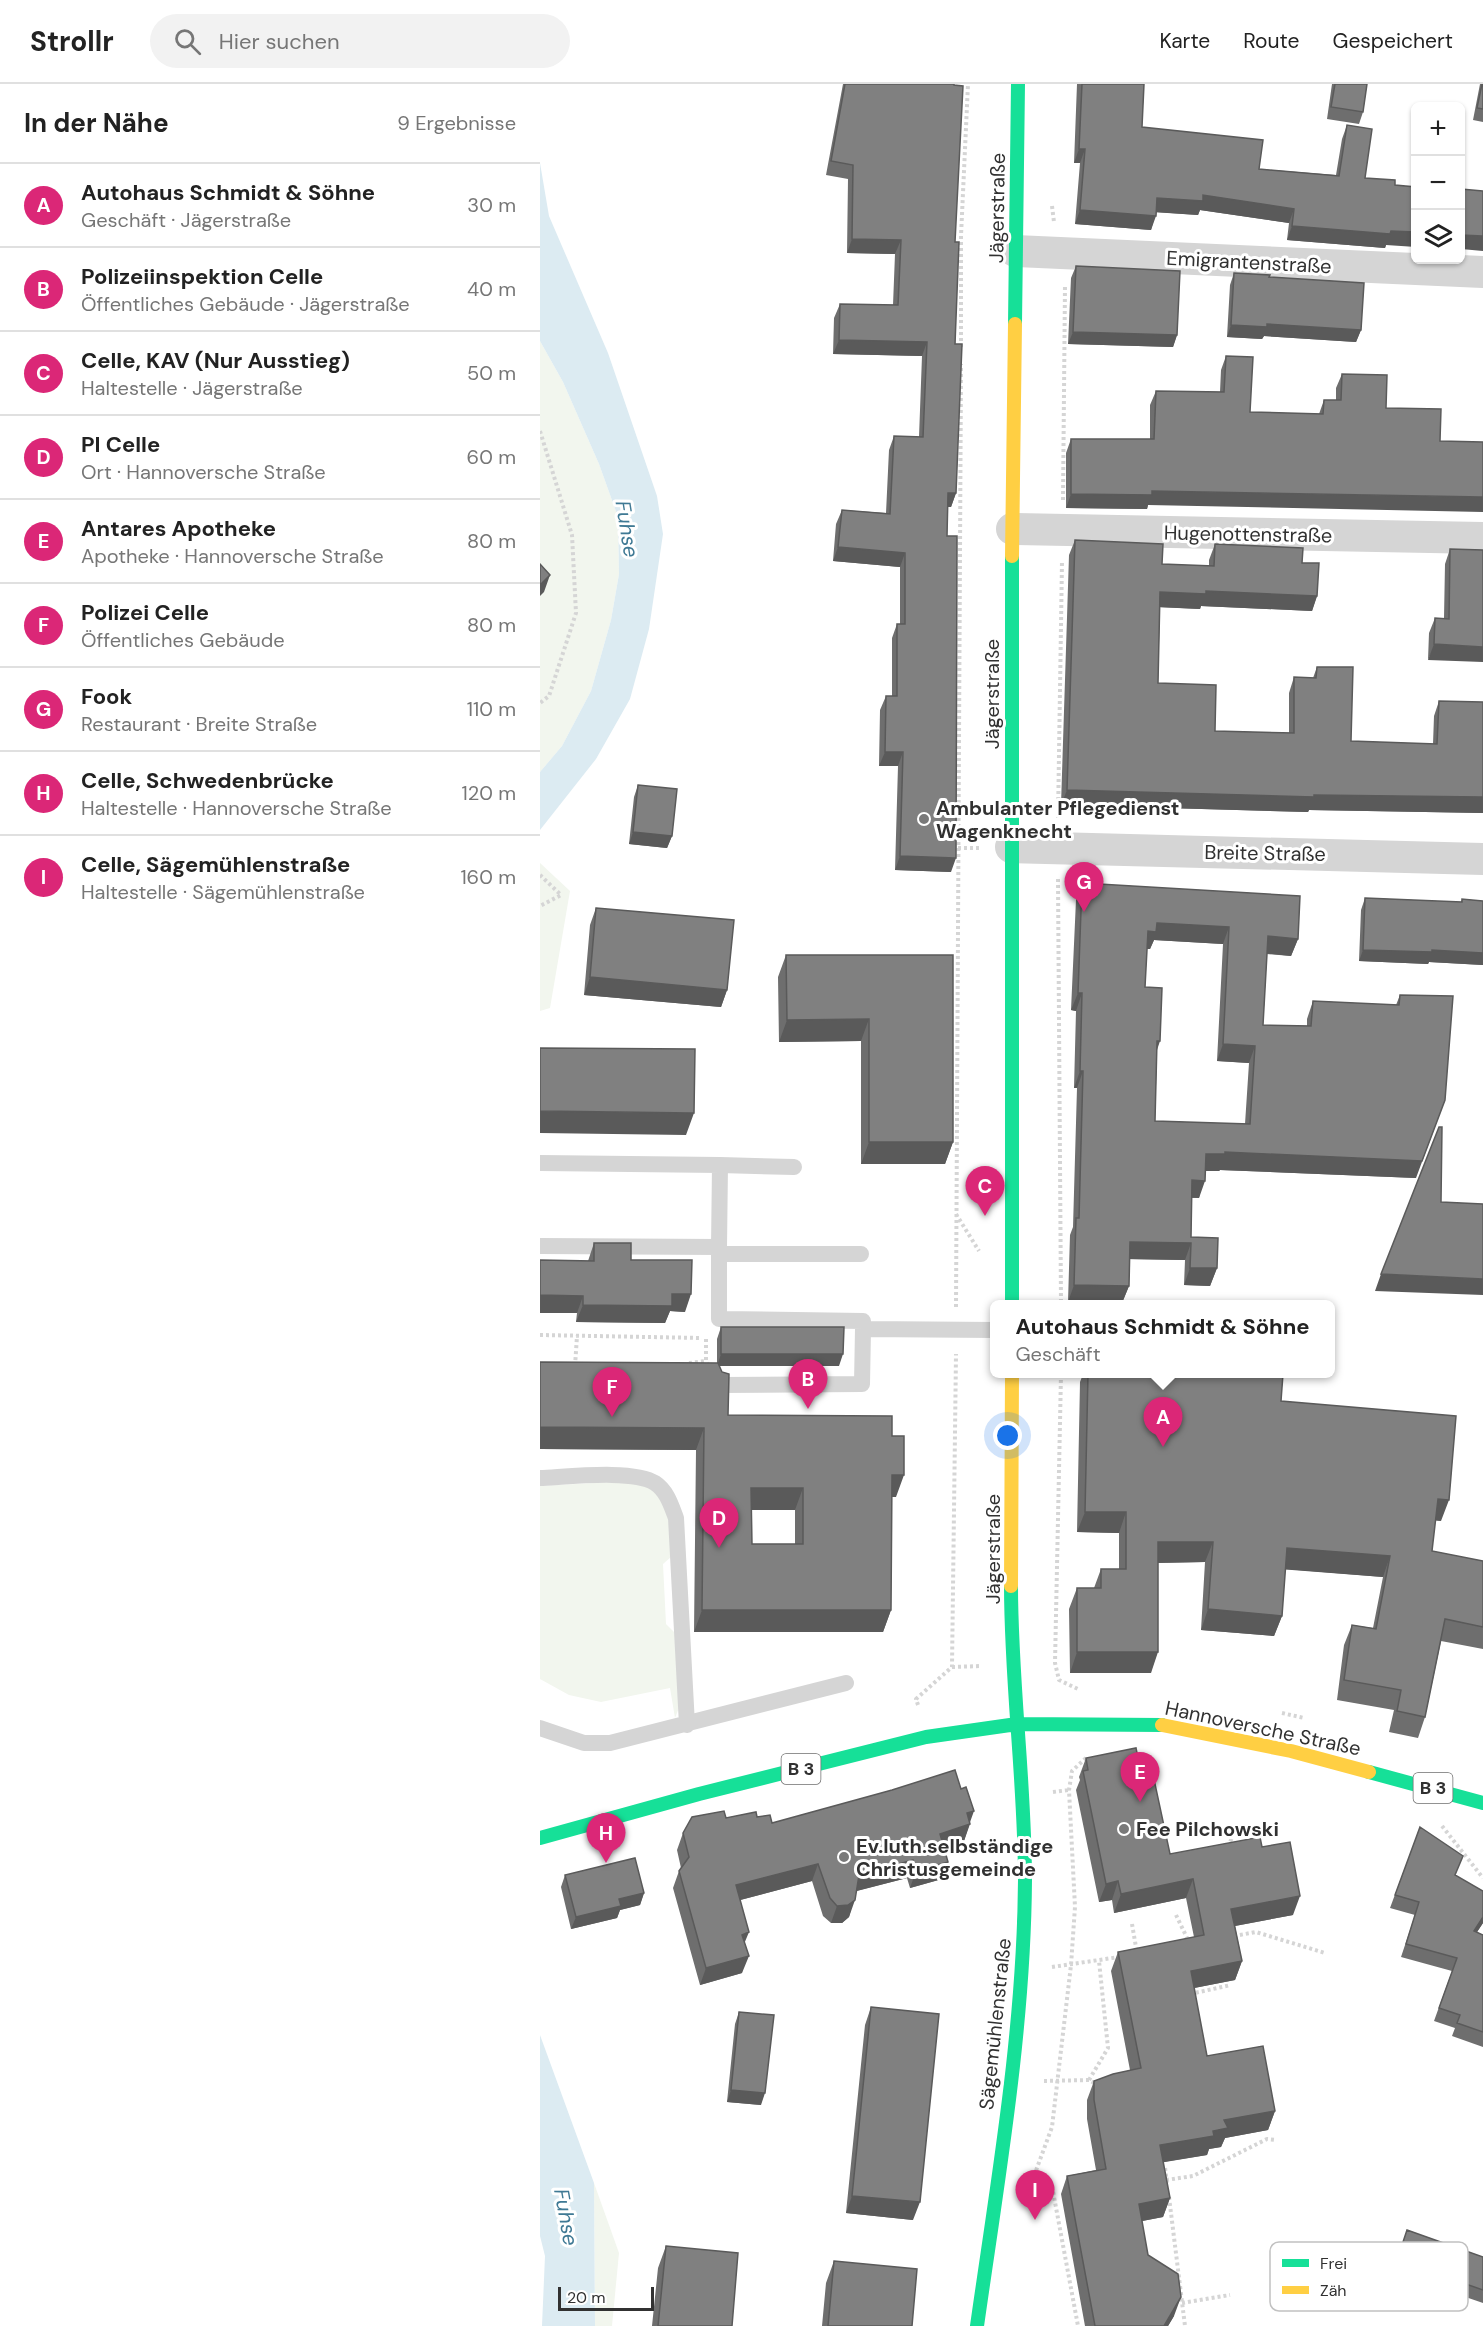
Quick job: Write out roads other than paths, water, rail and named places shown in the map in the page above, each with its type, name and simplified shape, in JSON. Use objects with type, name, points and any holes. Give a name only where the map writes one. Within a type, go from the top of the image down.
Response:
[{"type":"street","name":"Jägerstraße","points":[[1012,1300],[1012,529],[1018,84]]},
{"type":"street","name":"Emigrantenstraße","points":[[1015,251],[1483,272]]},
{"type":"street","name":"Hugenottenstraße","points":[[1012,529],[1483,538]]},
{"type":"street","name":"Breite Straße","points":[[1011,847],[1483,859]]},
{"type":"street","name":"Jägerstraße","points":[[1012,1378],[1013,1665],[1017,1724]]},
{"type":"street","name":"Hannoversche Straße","points":[[540,1838],[699,1794],[926,1737],[1017,1724],[1151,1724],[1187,1730],[1291,1751],[1483,1803]]},
{"type":"street","name":"Sägemühlenstraße","points":[[977,2326],[1010,2081],[1022,1970],[1023,1795],[1017,1724]]},
{"type":"lane","points":[[540,1163],[794,1167]]},
{"type":"lane","points":[[720,1165],[719,1319],[863,1321],[862,1384],[720,1385]]},
{"type":"lane","points":[[540,1246],[861,1254]]},
{"type":"lane","points":[[863,1329],[990,1330]]},
{"type":"lane","points":[[540,1478],[631,1475],[654,1482],[668,1496],[676,1518],[687,1725]]},
{"type":"lane","points":[[540,1728],[584,1743],[610,1743],[846,1683]]},
{"type":"water","name":"Fuhse","points":[[540,163],[549,216],[608,353],[657,496],[663,534],[649,629],[630,699],[596,759],[540,830],[540,772],[562,746],[591,691],[611,620],[619,574],[618,517],[599,464],[563,382],[540,341]]},
{"type":"water","name":"Fuhse","points":[[540,2035],[594,2183],[595,2326],[542,2326],[545,2256],[540,2236]]},
{"type":"place","name":"Ambulanter Pflegedienst Wagenknecht","points":[[924,819]]},
{"type":"place","name":"Fook","points":[[1084,912]]},
{"type":"place","name":"Celle, KAV (Nur Ausstieg)","points":[[985,1216]]},
{"type":"place","name":"Polizeiinspektion Celle","points":[[808,1409]]},
{"type":"place","name":"Polizei Celle","points":[[612,1417]]},
{"type":"place","name":"Autohaus Schmidt & Söhne","points":[[1163,1447]]},
{"type":"place","name":"PI Celle","points":[[719,1548]]},
{"type":"place","name":"Antares Apotheke","points":[[1140,1802]]},
{"type":"place","name":"Fee Pilchowski","points":[[1124,1829]]},
{"type":"place","name":"Ev.luth.selbständige Christusgemeinde","points":[[844,1857]]},
{"type":"place","name":"Celle, Schwedenbrücke","points":[[606,1863]]},
{"type":"place","name":"Celle, Sägemühlenstraße","points":[[1035,2220]]}]
